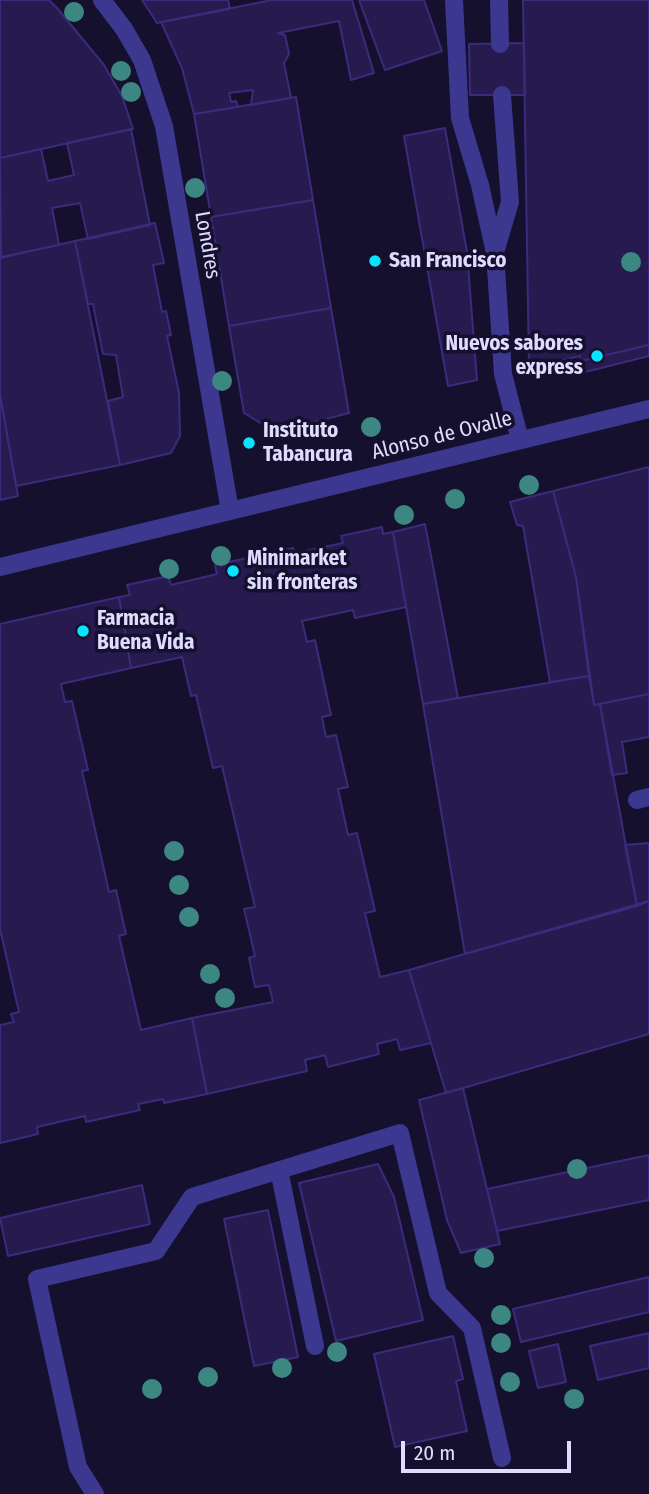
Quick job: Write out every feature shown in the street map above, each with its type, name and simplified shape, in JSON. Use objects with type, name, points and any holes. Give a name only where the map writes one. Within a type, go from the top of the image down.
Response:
[{"type":"street","name":"Londres","points":[[102,0],[124,29],[142,60],[161,115],[230,511]]},
{"type":"street","points":[[454,0],[460,118],[480,185],[495,253],[503,374],[520,440]]},
{"type":"street","points":[[499,0],[500,44]]},
{"type":"street","points":[[495,253],[510,202],[502,95]]},
{"type":"street","name":"Alonso de Ovalle","points":[[0,566],[649,409]]},
{"type":"street","points":[[95,1494],[78,1467],[37,1279],[156,1251],[192,1198],[400,1133],[439,1293],[472,1328],[502,1458]]},
{"type":"street","points":[[279,1170],[315,1346]]},
{"type":"building","points":[[0,0],[49,0],[104,65],[122,96],[133,129],[0,158]]},
{"type":"building","points":[[142,0],[228,0],[230,9],[157,23]]},
{"type":"building","points":[[272,0],[352,0],[374,73],[351,80],[339,21],[278,33],[285,35],[289,54],[284,63],[291,98],[251,105],[253,90],[229,93],[231,102],[236,101],[238,107],[194,114],[182,68],[161,22]]},
{"type":"building","points":[[359,0],[424,0],[442,51],[385,70]]},
{"type":"building","points":[[523,0],[649,0],[649,345],[581,361],[580,356],[529,368]]},
{"type":"building","points":[[524,43],[525,95],[470,95],[469,44]]},
{"type":"building","points":[[296,97],[313,200],[211,217],[194,114]]},
{"type":"building","points":[[445,128],[467,252],[477,380],[448,386],[404,136]]},
{"type":"building","points":[[131,129],[150,225],[88,239],[80,203],[52,208],[59,245],[1,257],[0,158],[41,149],[48,181],[74,175],[67,143]]},
{"type":"building","points":[[313,200],[331,308],[229,326],[211,217]]},
{"type":"building","points":[[155,223],[164,263],[153,265],[162,312],[166,311],[171,335],[167,336],[179,393],[180,436],[171,453],[120,465],[108,401],[123,397],[116,355],[103,354],[93,304],[88,304],[75,241]]},
{"type":"building","points":[[75,241],[120,465],[16,486],[0,394],[0,258]]},
{"type":"building","points":[[331,308],[349,413],[275,432],[244,413],[229,326]]},
{"type":"building","points":[[649,345],[649,356],[581,373],[581,361]]},
{"type":"building","points":[[0,394],[18,496],[0,500]]},
{"type":"building","points":[[649,467],[649,694],[594,705],[576,577],[553,491]]},
{"type":"building","points":[[553,491],[576,577],[589,676],[550,682],[523,526],[517,525],[510,502]]},
{"type":"building","points":[[425,524],[458,698],[423,704],[393,532]]},
{"type":"building","points":[[382,527],[383,534],[393,532],[406,607],[355,618],[353,610],[302,621],[307,642],[315,640],[331,715],[322,717],[326,737],[336,735],[348,787],[338,789],[348,835],[357,833],[375,911],[365,913],[380,977],[409,970],[431,1043],[400,1050],[397,1039],[377,1044],[379,1054],[328,1067],[325,1055],[305,1060],[307,1071],[207,1094],[192,1018],[273,1002],[269,985],[255,987],[249,958],[255,956],[244,909],[255,907],[222,766],[213,768],[196,695],[191,696],[182,657],[131,668],[119,597],[130,595],[127,585],[168,576],[171,585],[217,574],[215,565],[293,548],[295,553],[343,543],[341,536]]},
{"type":"building","points":[[119,597],[131,668],[61,684],[65,702],[72,701],[88,770],[82,771],[109,892],[116,890],[126,934],[119,936],[141,1030],[192,1018],[207,1094],[164,1103],[163,1099],[138,1104],[140,1110],[86,1122],[85,1116],[37,1127],[38,1134],[0,1143],[0,1025],[14,1022],[11,1014],[19,1012],[0,929],[0,624]]},
{"type":"building","points":[[589,676],[594,705],[600,704],[637,906],[465,954],[423,704]]},
{"type":"building","points":[[649,694],[649,737],[622,742],[627,773],[612,775],[600,704]]},
{"type":"building","points":[[649,843],[649,901],[637,906],[625,845]]},
{"type":"building","points":[[649,901],[649,1034],[446,1093],[409,970]]},
{"type":"building","points":[[463,1088],[500,1244],[461,1253],[447,1220],[419,1100]]},
{"type":"building","points":[[649,1155],[649,1200],[497,1231],[487,1189]]},
{"type":"building","points":[[378,1164],[394,1197],[423,1320],[336,1341],[299,1183]]},
{"type":"building","points":[[142,1185],[150,1224],[8,1256],[0,1218]]},
{"type":"building","points":[[268,1210],[298,1357],[254,1366],[224,1219]]},
{"type":"building","points":[[649,1277],[649,1312],[521,1342],[513,1309]]},
{"type":"building","points":[[649,1333],[649,1368],[598,1380],[590,1346]]},
{"type":"building","points":[[453,1336],[463,1379],[456,1381],[467,1431],[395,1447],[374,1354]]},
{"type":"building","points":[[558,1344],[566,1382],[538,1388],[529,1351]]},
{"type":"place","name":"San Francisco","points":[[375,261]]},
{"type":"place","name":"Nuevos sabores express","points":[[597,356]]},
{"type":"place","name":"Instituto Tabancura","points":[[249,443]]},
{"type":"place","name":"Minimarket sin fronteras","points":[[233,571]]},
{"type":"place","name":"Farmacia Buena Vida","points":[[83,631]]}]
